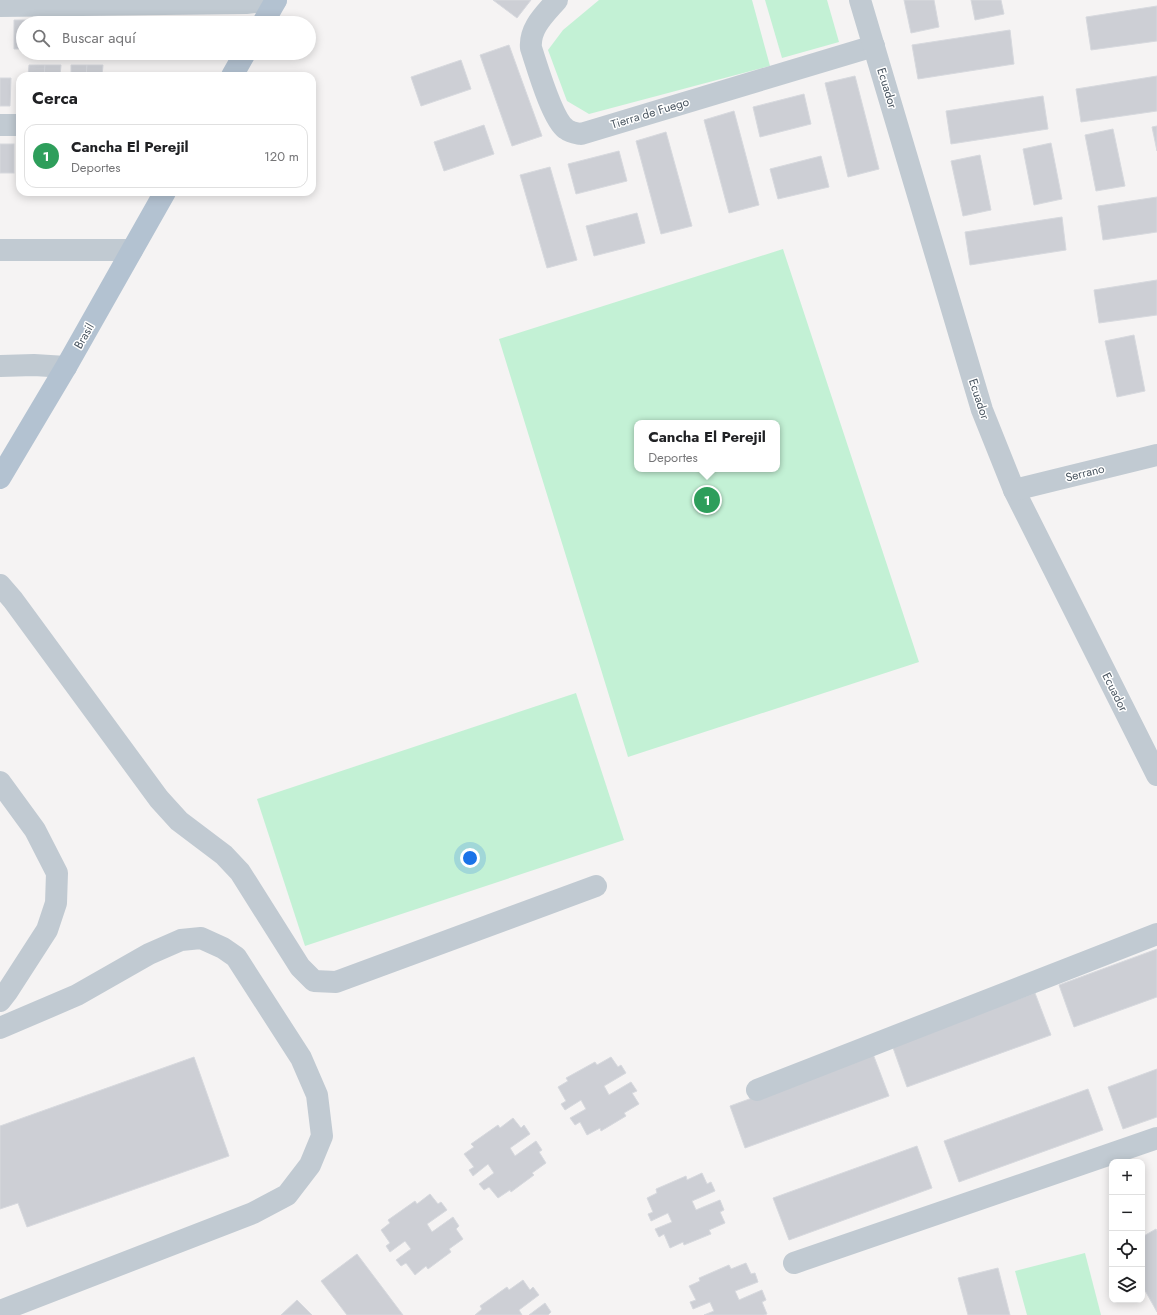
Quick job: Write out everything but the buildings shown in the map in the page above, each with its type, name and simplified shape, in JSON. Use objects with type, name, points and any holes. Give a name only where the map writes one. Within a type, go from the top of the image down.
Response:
[{"type":"main road","points":[[267,16],[276,0]]},
{"type":"main road","points":[[234,72],[241,60]]},
{"type":"main road","name":"Brasil","points":[[0,478],[66,367],[163,196]]},
{"type":"street","points":[[0,6],[246,3],[276,0]]},
{"type":"street","name":"Tierra de Fuego","points":[[557,0],[536,26],[530,41],[531,48],[555,115],[565,129],[572,133],[581,134],[874,46]]},
{"type":"street","name":"Ecuador","points":[[860,0],[982,410],[1014,490],[1157,775]]},
{"type":"street","points":[[0,125],[16,125]]},
{"type":"street","points":[[0,250],[132,250]]},
{"type":"street","points":[[0,366],[34,365],[66,367]]},
{"type":"street","name":"Serrano","points":[[1014,490],[1157,455]]},
{"type":"street","points":[[0,586],[13,600],[159,799],[179,821],[224,855],[240,872],[300,967],[314,981],[336,982],[596,886]]},
{"type":"street","points":[[0,782],[35,830],[57,873],[56,904],[47,930],[0,1001]]},
{"type":"street","points":[[757,1090],[1157,934]]},
{"type":"street","points":[[0,1028],[77,995],[150,954],[181,940],[201,938],[223,948],[236,957],[301,1058],[317,1094],[322,1136],[310,1165],[287,1194],[253,1213],[0,1311]]},
{"type":"street","points":[[794,1263],[1157,1138]]},
{"type":"green space","points":[[599,0],[752,0],[770,66],[589,114],[567,101],[548,50],[563,30]]},
{"type":"green space","points":[[765,0],[827,0],[839,42],[782,58]]},
{"type":"green space","points":[[783,249],[919,662],[628,757],[499,339]]},
{"type":"green space","points":[[576,693],[624,840],[305,946],[257,799]]},
{"type":"green space","points":[[1085,1253],[1101,1315],[1027,1315],[1015,1271]]},
{"type":"place","name":"Cancha El Perejil","points":[[707,500]]}]
